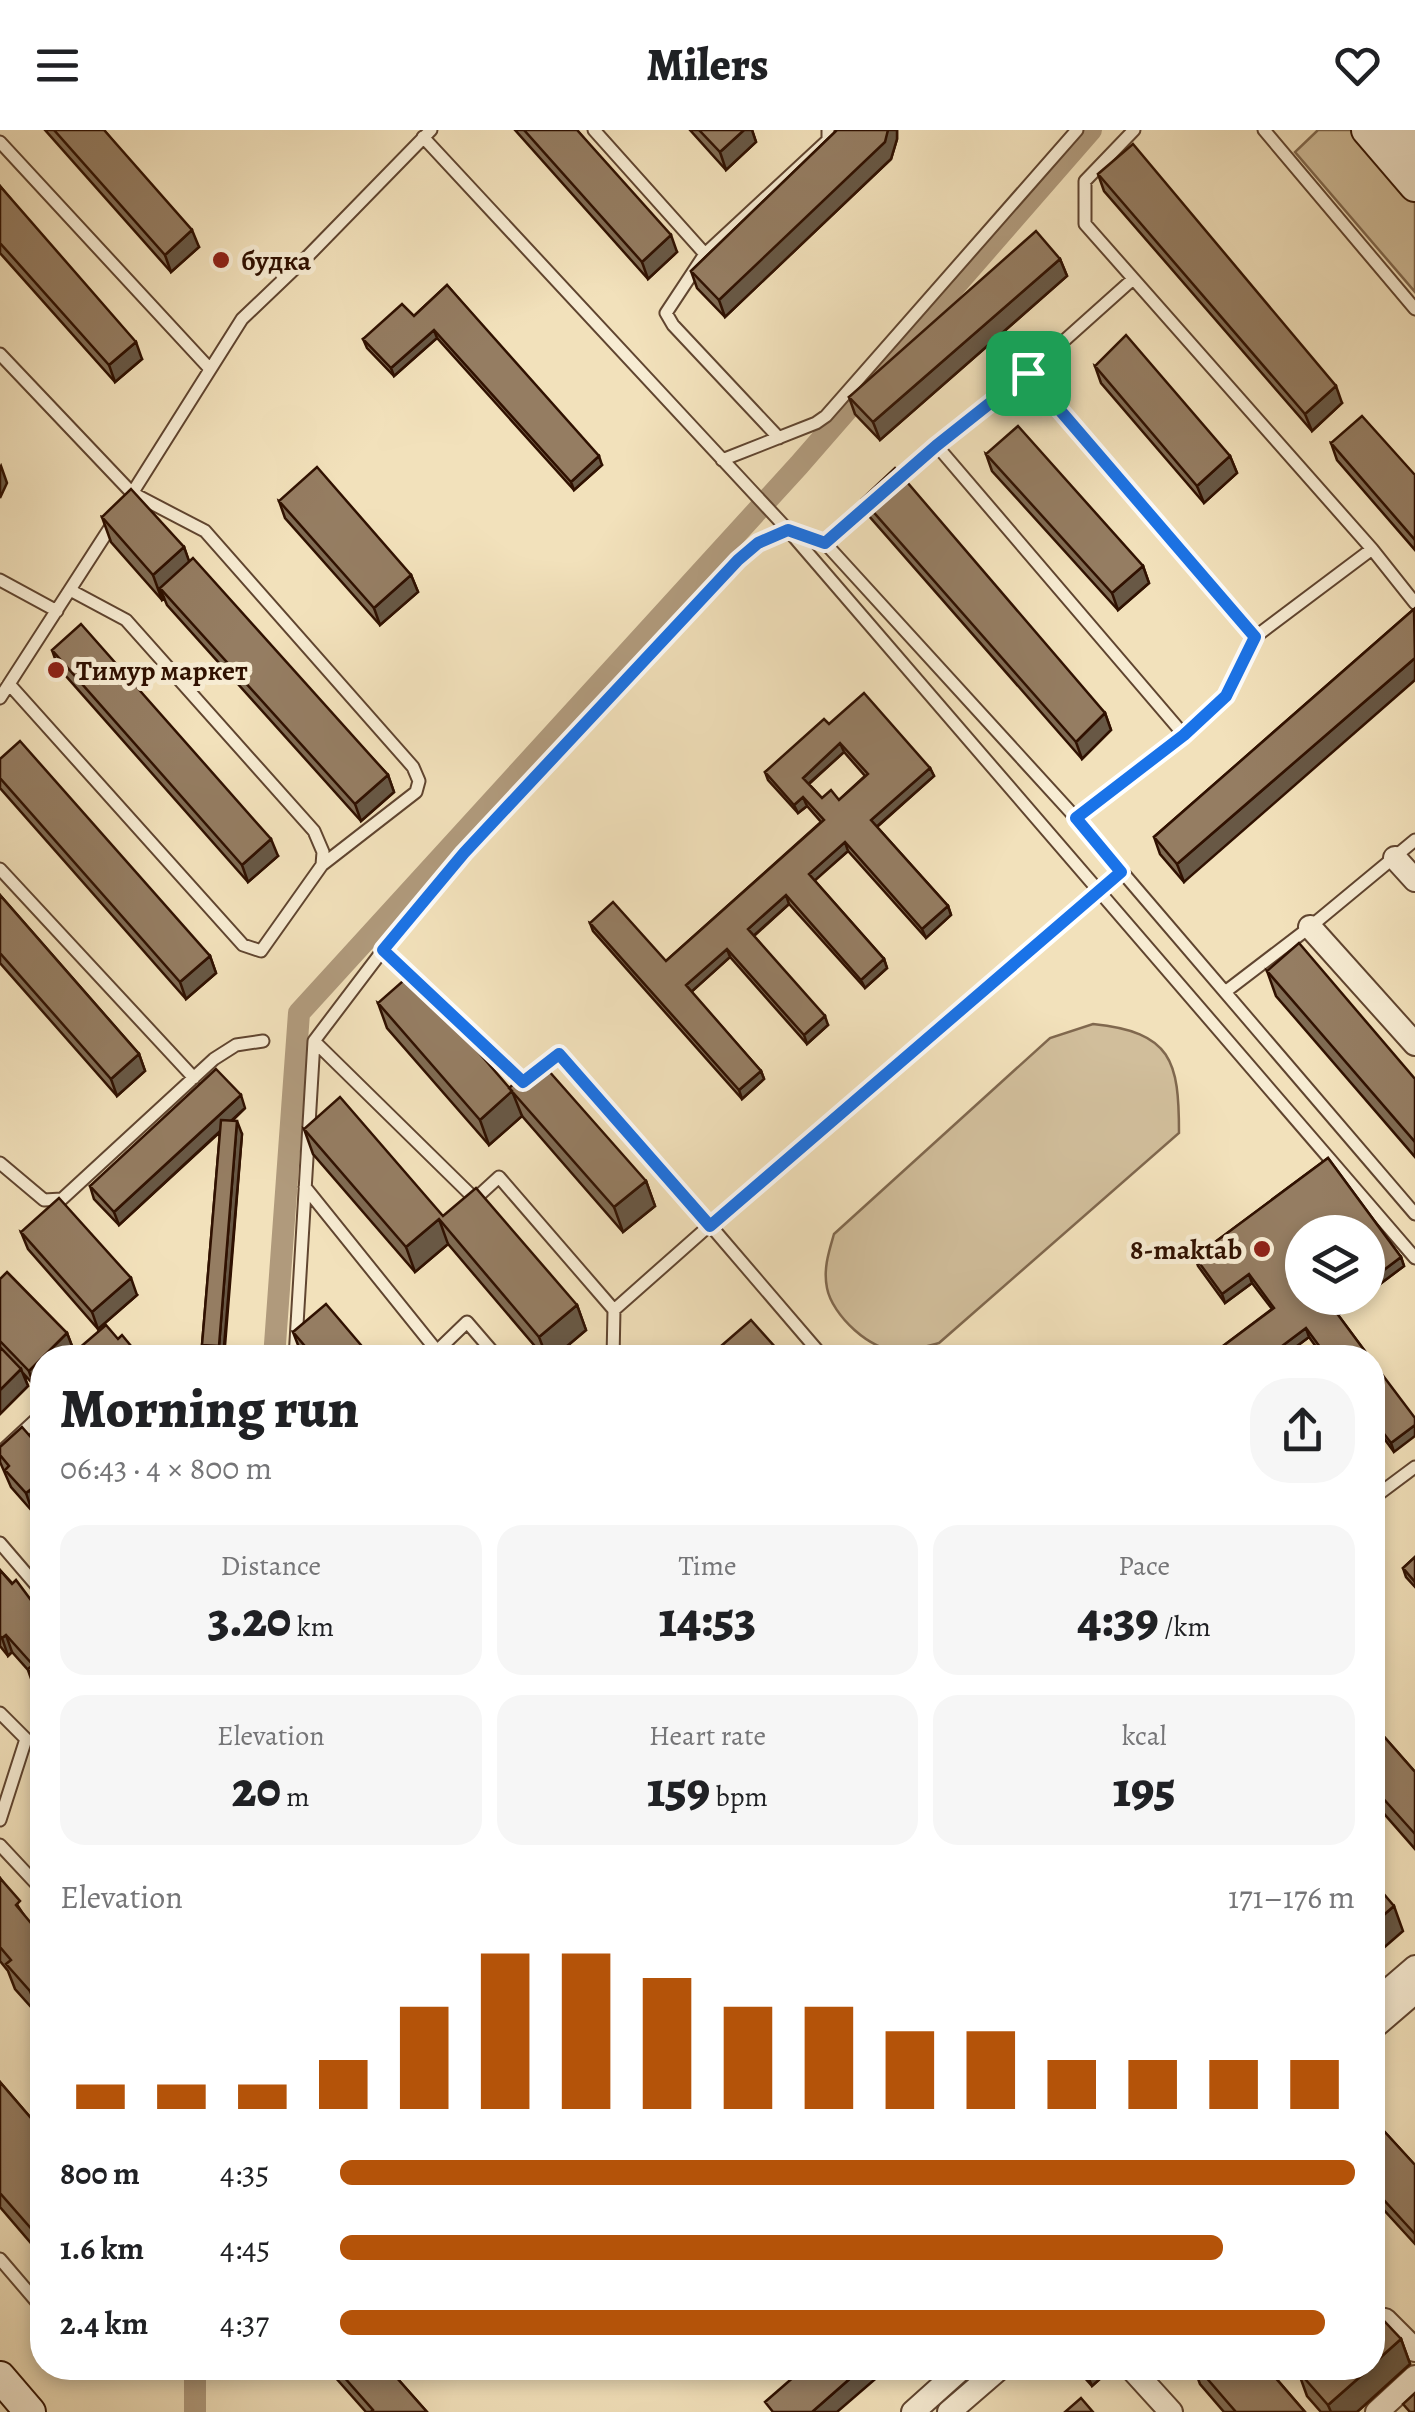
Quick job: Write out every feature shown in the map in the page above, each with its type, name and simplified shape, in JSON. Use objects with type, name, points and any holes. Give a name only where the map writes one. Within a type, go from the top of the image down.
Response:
[{"type":"main road","points":[[1367,130],[1415,186]]},
{"type":"main road","points":[[1399,130],[1415,149]]},
{"type":"main road","points":[[0,2377],[30,2412]]},
{"type":"street","points":[[1396,858],[1415,880]]},
{"type":"street","points":[[1310,927],[1415,1044]]},
{"type":"street","points":[[1385,1993],[1415,1966]]},
{"type":"street","points":[[1385,2019],[1415,1992]]},
{"type":"street","points":[[1385,2320],[1415,2350]]},
{"type":"street","points":[[1376,2412],[1415,2377]]},
{"type":"street","points":[[912,2412],[948,2380]]},
{"type":"street","points":[[949,2412],[986,2380]]},
{"type":"street","points":[[1143,2380],[1171,2412]]},
{"type":"lane","points":[[594,130],[705,254]]},
{"type":"lane","points":[[722,460],[816,424],[826,416],[1076,130]]},
{"type":"lane","points":[[1134,130],[1085,180],[1085,224],[1372,549],[1415,603]]},
{"type":"lane","points":[[1264,130],[1415,308]]},
{"type":"lane","points":[[779,438],[666,313],[705,254],[825,133]]},
{"type":"lane","points":[[0,698],[242,318],[427,134],[788,530],[1415,1258]]},
{"type":"lane","points":[[0,142],[210,369]]},
{"type":"lane","points":[[825,543],[936,446],[1028,373],[1133,279]]},
{"type":"lane","points":[[0,354],[132,493],[205,531],[413,766],[418,781],[416,792],[322,865],[262,951],[244,945],[10,684]]},
{"type":"lane","points":[[1028,373],[1255,637]]},
{"type":"lane","points":[[936,446],[1184,735]]},
{"type":"lane","points":[[295,1345],[314,1041],[464,853],[738,560],[758,543],[788,530],[825,543],[1076,818],[1415,1214]]},
{"type":"lane","points":[[1076,818],[1184,735],[1226,696],[1255,637],[1372,549]]},
{"type":"lane","points":[[0,580],[57,611]]},
{"type":"lane","points":[[70,590],[126,620],[314,832],[323,852],[322,865]]},
{"type":"lane","points":[[1225,992],[1415,840]]},
{"type":"lane","points":[[0,869],[194,1078]]},
{"type":"lane","points":[[614,1310],[1121,872]]},
{"type":"lane","points":[[383,950],[523,1082],[559,1054],[813,1345]]},
{"type":"lane","points":[[0,1162],[44,1200],[62,1200],[214,1059],[236,1045],[262,1040]]},
{"type":"lane","points":[[314,1041],[475,1199],[499,1178],[614,1310],[613,1345]]},
{"type":"lane","points":[[305,1187],[432,1345]]},
{"type":"lane","points":[[443,1345],[467,1322],[487,1345]]},
{"type":"lane","points":[[0,1453],[30,1425]]},
{"type":"lane","points":[[1385,1489],[1415,1467]]},
{"type":"lane","points":[[0,1543],[30,1578]]},
{"type":"lane","points":[[0,1713],[26,1740],[0,1820]]},
{"type":"lane","points":[[0,1845],[30,1877]]},
{"type":"lane","points":[[0,2259],[30,2294]]},
{"type":"shaded area","points":[[1318,130],[1358,130],[1415,198],[1415,292],[1295,152]]},
{"type":"shaded area","points":[[1093,1024],[1140,1034],[1155,1043],[1173,1069],[1179,1133],[939,1343],[877,1345],[865,1339],[836,1309],[827,1288],[826,1267],[834,1234],[1050,1038]]},
{"type":"building","points":[[54,130],[104,130],[192,230],[165,255]]},
{"type":"building","points":[[524,130],[577,130],[671,235],[642,262]]},
{"type":"building","points":[[699,130],[744,130],[720,152]]},
{"type":"building","points":[[837,130],[888,130],[885,142],[719,300],[691,271]]},
{"type":"building","points":[[1133,144],[1336,386],[1305,414],[1098,174]]},
{"type":"building","points":[[0,186],[136,342],[109,365],[0,243]]},
{"type":"building","points":[[1036,231],[1060,259],[873,422],[849,397]]},
{"type":"building","points":[[447,285],[599,456],[571,482],[434,330],[391,368],[363,339],[402,304],[414,316]]},
{"type":"building","points":[[1126,335],[1230,456],[1197,486],[1095,366]]},
{"type":"building","points":[[1362,416],[1415,475],[1415,540],[1331,443]]},
{"type":"building","points":[[1018,426],[1143,566],[1112,593],[986,454]]},
{"type":"building","points":[[317,467],[411,575],[374,608],[279,501]]},
{"type":"building","points":[[895,468],[1105,713],[1076,742],[862,499]]},
{"type":"building","points":[[131,489],[184,547],[153,575],[102,517]]},
{"type":"building","points":[[193,558],[388,775],[355,804],[160,588]]},
{"type":"building","points":[[1414,609],[1415,658],[1177,864],[1154,837]]},
{"type":"building","points":[[81,624],[271,839],[242,865],[52,650]]},
{"type":"building","points":[[864,693],[930,768],[871,820],[948,906],[922,929],[845,842],[809,874],[884,959],[861,980],[786,895],[748,929],[825,1016],[804,1035],[727,949],[686,985],[761,1071],[739,1090],[590,923],[613,902],[666,961],[824,820],[803,797],[794,805],[765,772],[824,719],[829,724]],"holes":[[[840,743],[868,774],[839,800],[831,790],[822,798],[803,778]]]},
{"type":"building","points":[[20,741],[210,956],[180,982],[0,778],[0,759]]},
{"type":"building","points":[[0,895],[139,1054],[111,1079],[0,953]]},
{"type":"building","points":[[1299,943],[1415,1079],[1415,1142],[1267,971]]},
{"type":"building","points":[[411,974],[512,1091],[480,1120],[378,1003]]},
{"type":"building","points":[[540,1061],[646,1181],[614,1207],[509,1088]]},
{"type":"building","points":[[216,1069],[241,1095],[114,1212],[90,1186]]},
{"type":"building","points":[[340,1097],[443,1216],[476,1188],[577,1305],[539,1337],[439,1219],[406,1247],[304,1129]]},
{"type":"building","points":[[221,1120],[237,1121],[219,1345],[202,1345]]},
{"type":"building","points":[[1328,1158],[1370,1215],[1285,1215],[1285,1315],[1338,1315],[1360,1345],[1318,1345],[1306,1328],[1283,1345],[1224,1345],[1274,1308],[1249,1274],[1222,1294],[1195,1257]]},
{"type":"building","points":[[59,1198],[131,1278],[92,1312],[21,1232]]},
{"type":"building","points":[[1385,1235],[1401,1257],[1385,1269]]},
{"type":"building","points":[[7,1272],[67,1333],[55,1345],[30,1345],[29,1371],[0,1341],[0,1279]]},
{"type":"building","points":[[326,1304],[361,1345],[304,1345],[293,1332]]},
{"type":"building","points":[[751,1320],[773,1345],[722,1345]]},
{"type":"building","points":[[106,1325],[118,1339],[122,1335],[130,1345],[83,1345]]},
{"type":"building","points":[[0,1347],[21,1369],[0,1390]]},
{"type":"building","points":[[1385,1378],[1415,1418],[1415,1425],[1391,1443],[1385,1435]]},
{"type":"building","points":[[22,1427],[30,1436],[30,1490],[26,1493],[5,1470],[9,1466],[0,1455],[0,1447]]},
{"type":"building","points":[[1415,1557],[1415,1582],[1403,1568]]},
{"type":"building","points":[[0,1570],[12,1584],[16,1580],[30,1599],[30,1662],[6,1635],[0,1636]]},
{"type":"building","points":[[1385,1738],[1415,1772],[1415,1834],[1385,1801]]},
{"type":"building","points":[[0,1878],[20,1901],[16,1905],[30,1922],[30,1991],[6,1964],[11,1960],[0,1947]]},
{"type":"building","points":[[1385,1895],[1394,1906],[1385,1914]]},
{"type":"building","points":[[0,2082],[30,2117],[30,2227],[0,2193]]},
{"type":"building","points":[[1385,2132],[1415,2165],[1415,2234],[1385,2201]]},
{"type":"building","points":[[1385,2322],[1401,2339],[1385,2353]]},
{"type":"building","points":[[347,2380],[399,2380],[427,2412],[371,2412]]},
{"type":"building","points":[[790,2380],[848,2380],[812,2412],[773,2412],[765,2402]]},
{"type":"building","points":[[1208,2380],[1277,2380],[1305,2412],[1236,2412]]},
{"type":"building","points":[[1306,2380],[1356,2380],[1328,2405]]},
{"type":"building","points":[[1415,2393],[1415,2412],[1410,2412],[1403,2404]]},
{"type":"building","points":[[1081,2398],[1093,2412],[1065,2412]]},
{"type":"waterway","points":[[275,1345],[299,1013],[799,465],[1091,130]]},
{"type":"waterway","points":[[195,2380],[195,2412]]},
{"type":"place","name":"будка","points":[[221,260]]},
{"type":"place","name":"Тимур маркет","points":[[56,670]]},
{"type":"place","name":"8-maktab","points":[[1262,1249]]},
{"type":"route","points":[[1028,373],[1255,637],[1226,696],[1184,735],[1076,818],[1121,872],[710,1226],[559,1054],[523,1082],[383,950],[464,853],[738,560],[758,543],[788,530],[825,543],[936,446],[1028,373]]}]
